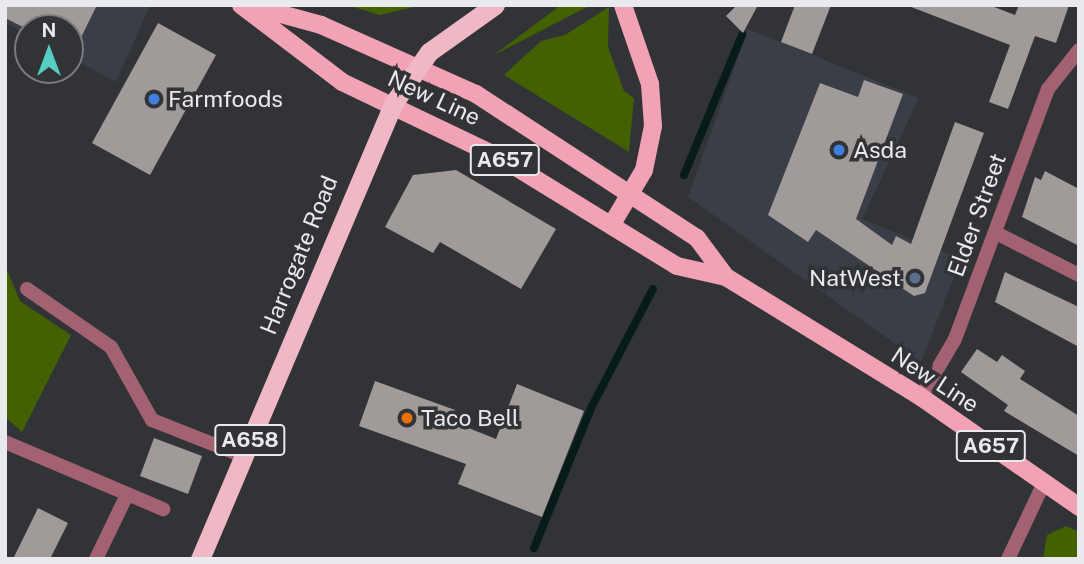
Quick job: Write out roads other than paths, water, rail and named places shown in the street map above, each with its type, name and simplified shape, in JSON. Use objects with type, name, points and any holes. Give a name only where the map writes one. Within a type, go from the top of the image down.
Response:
[{"type":"highway","name":"Harrogate Road","points":[[200,559],[393,104],[418,66],[495,5]]},
{"type":"main road","name":"New Line","points":[[241,5],[342,82],[393,104],[503,159],[677,265],[726,277],[921,397],[1079,507]]},
{"type":"main road","name":"New Line","points":[[248,5],[321,26],[418,66],[633,194],[697,238],[726,277]]},
{"type":"main road","points":[[612,224],[633,194],[650,149],[653,105],[623,5]]},
{"type":"street","name":"Elder Street","points":[[921,397],[955,339],[1048,89],[1079,51]]},
{"type":"street","points":[[996,233],[1079,275]]},
{"type":"street","points":[[27,289],[111,347],[152,420],[243,456]]},
{"type":"street","points":[[6,443],[163,509]]},
{"type":"street","points":[[1008,559],[1044,483]]},
{"type":"street","points":[[96,559],[127,495]]},
{"type":"waterway","points":[[684,175],[742,35]]},
{"type":"waterway","points":[[534,548],[591,408],[653,289]]},
{"type":"place","name":"Farmfoods","points":[[154,99]]},
{"type":"place","name":"Asda","points":[[839,150]]},
{"type":"place","name":"NatWest","points":[[915,278]]},
{"type":"place","name":"Taco Bell","points":[[407,418]]}]
